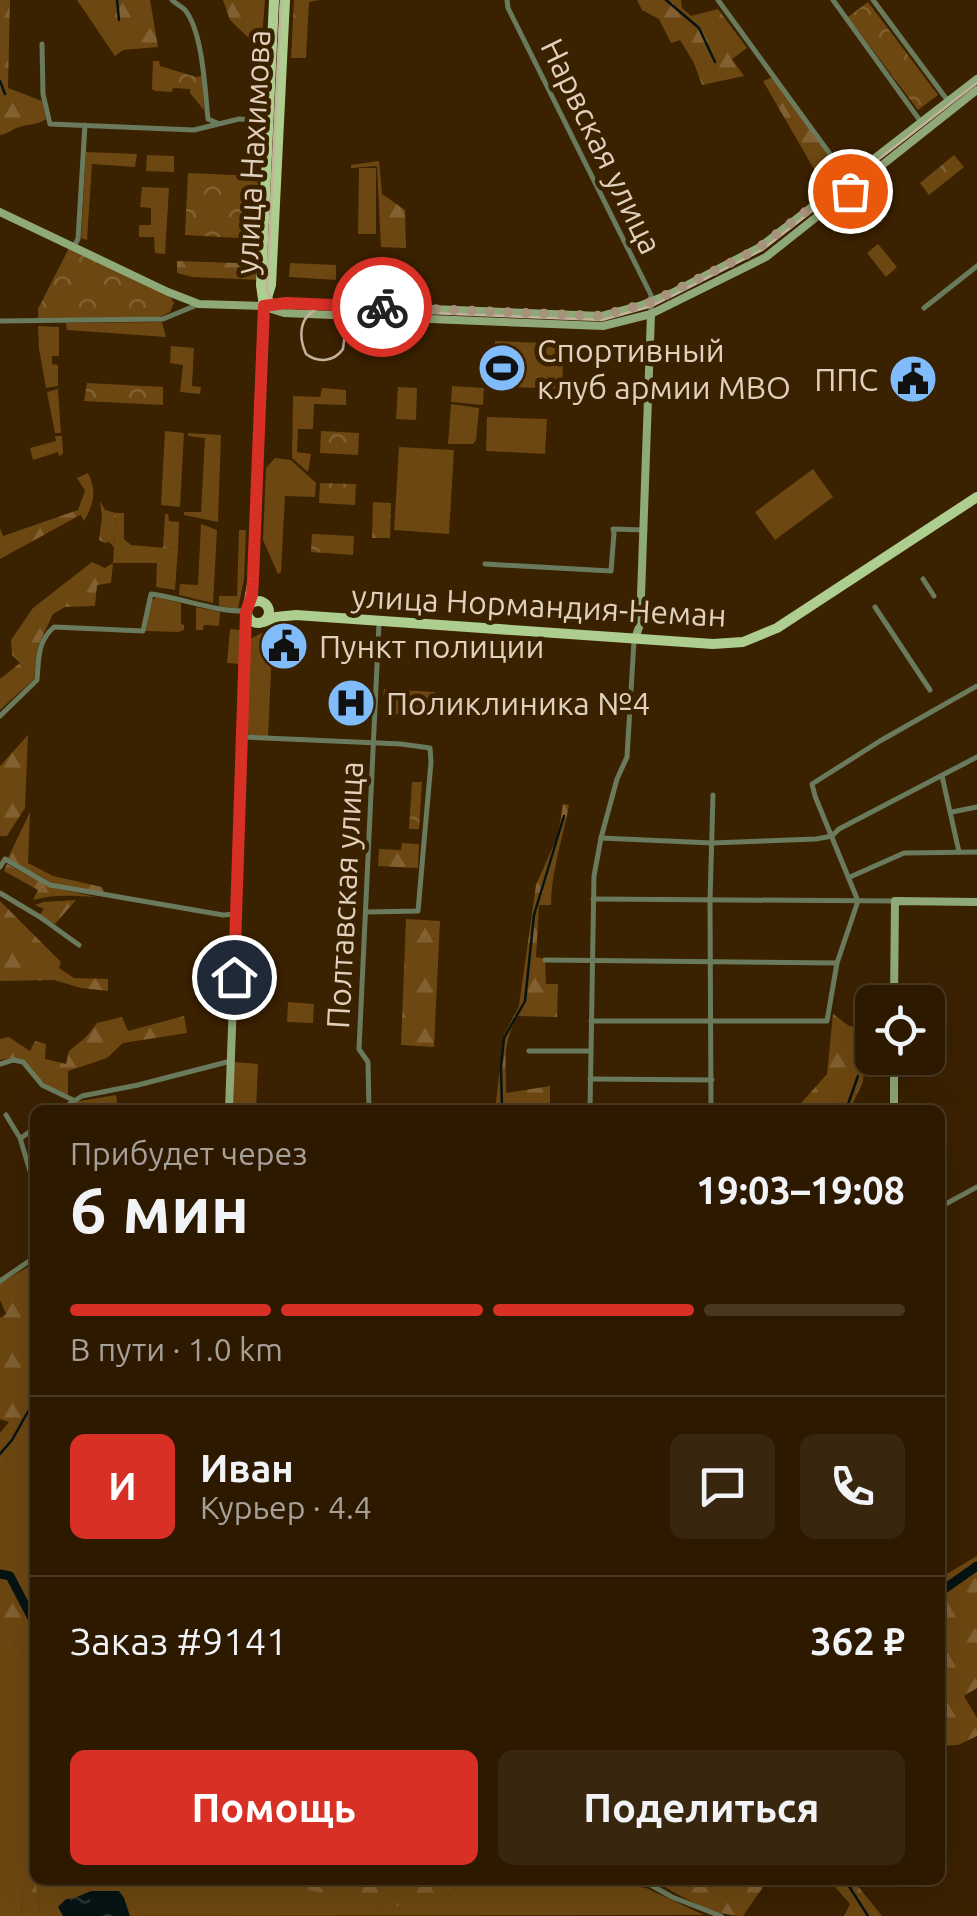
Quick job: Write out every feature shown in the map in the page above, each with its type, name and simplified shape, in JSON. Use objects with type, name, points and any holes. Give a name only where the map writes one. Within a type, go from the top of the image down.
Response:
[{"type":"main road","name":"улица Нахимова","points":[[264,306],[271,285],[274,0]]},
{"type":"main road","name":"улица Нахимова","points":[[247,612],[253,579],[264,306],[261,285],[285,0]]},
{"type":"main road","points":[[264,306],[284,313],[601,316],[652,302],[760,247],[977,79]]},
{"type":"main road","points":[[0,212],[200,304],[286,303],[603,326],[651,314],[766,256],[977,90]]},
{"type":"main road","points":[[271,285],[276,300],[286,303]]},
{"type":"main road","points":[[635,638],[640,624],[645,530],[651,314]]},
{"type":"main road","name":"улица Нормандия-Неман","points":[[296,615],[713,644],[755,639],[977,497]]},
{"type":"main road","points":[[253,579],[256,596],[276,611],[296,615]]},
{"type":"main road","points":[[229,1105],[247,612],[257,601],[265,603]]},
{"type":"main road","points":[[262,623],[269,616],[265,603]]},
{"type":"main road","points":[[247,612],[251,622],[262,623]]},
{"type":"main road","points":[[247,638],[262,623],[296,615]]},
{"type":"main road","points":[[894,985],[894,901],[977,902]]},
{"type":"main road","points":[[894,1075],[894,1105]]},
{"type":"street","points":[[172,0],[184,9],[194,30],[208,119],[218,123]]},
{"type":"street","name":"Нарвская улица","points":[[508,0],[508,8],[652,302],[651,314]]},
{"type":"street","points":[[718,0],[854,187]]},
{"type":"street","points":[[833,0],[922,122]]},
{"type":"street","points":[[872,0],[948,101]]},
{"type":"street","points":[[42,44],[42,94],[50,124],[194,130],[239,119],[274,121]]},
{"type":"street","points":[[74,247],[78,240],[85,125]]},
{"type":"street","points":[[924,308],[977,266]]},
{"type":"street","points":[[0,321],[163,319],[200,304]]},
{"type":"street","points":[[484,564],[611,571],[612,529],[645,530]]},
{"type":"street","points":[[923,579],[934,596]]},
{"type":"street","points":[[0,716],[37,680],[40,644],[54,627],[143,632],[151,594],[247,612]]},
{"type":"street","points":[[875,606],[930,690]]},
{"type":"street","name":"Полтавская улица","points":[[369,1105],[368,1062],[360,1048],[379,620]]},
{"type":"street","points":[[590,1105],[592,899],[601,838],[627,757],[635,638]]},
{"type":"street","points":[[591,1021],[827,1021],[837,963],[858,901],[812,784],[880,740],[977,686]]},
{"type":"street","points":[[243,737],[430,748],[418,911],[366,912]]},
{"type":"street","points":[[601,838],[712,843],[832,836],[977,757]]},
{"type":"street","points":[[942,776],[960,852]]},
{"type":"street","points":[[711,1105],[712,795]]},
{"type":"street","points":[[952,812],[977,806]]},
{"type":"street","points":[[850,877],[904,854],[977,852]]},
{"type":"street","points":[[0,867],[4,860],[50,885],[236,914]]},
{"type":"street","points":[[0,893],[79,945]]},
{"type":"street","points":[[592,899],[894,901]]},
{"type":"street","points":[[545,960],[837,963]]},
{"type":"street","points":[[530,1051],[590,1051]]},
{"type":"street","points":[[0,1064],[23,1062],[42,1085],[73,1100]]},
{"type":"street","points":[[66,1105],[82,1096],[231,1062]]},
{"type":"street","points":[[590,1079],[712,1080]]},
{"type":"street","points":[[6,1115],[20,1138],[30,1171]]},
{"type":"street","points":[[20,1138],[30,1131]]},
{"type":"street","points":[[945,1204],[977,1187]]},
{"type":"street","points":[[0,1281],[30,1261]]},
{"type":"street","points":[[651,1885],[721,1916]]},
{"type":"green space","points":[[0,0],[10,0],[8,88],[42,101],[46,119],[0,135]]},
{"type":"green space","points":[[77,0],[150,0],[158,47],[123,50],[115,56]]},
{"type":"green space","points":[[223,0],[265,0],[261,50],[230,20]]},
{"type":"green space","points":[[294,0],[320,0],[309,2],[306,58],[291,58]]},
{"type":"green space","points":[[637,0],[681,0],[682,8],[691,16],[718,9],[747,48],[732,59],[744,76],[702,85],[680,40],[671,43],[659,19],[642,10]]},
{"type":"green space","points":[[868,2],[938,95],[918,110],[848,17]]},
{"type":"green space","points":[[153,61],[202,76],[204,110],[190,89],[152,89]]},
{"type":"green space","points":[[773,77],[841,174],[825,188],[763,81]]},
{"type":"green space","points":[[86,152],[137,154],[135,167],[92,164],[87,240],[81,238]]},
{"type":"green space","points":[[147,155],[174,156],[174,172],[146,171]]},
{"type":"green space","points":[[954,155],[964,167],[929,195],[920,183]]},
{"type":"green space","points":[[379,161],[382,194],[405,210],[406,248],[381,247],[377,166],[351,168]]},
{"type":"green space","points":[[359,168],[376,168],[376,234],[358,234]]},
{"type":"green space","points":[[188,173],[258,176],[255,239],[185,235]]},
{"type":"green space","points":[[142,187],[169,188],[165,254],[155,253],[154,237],[139,237],[139,225],[151,225],[151,208],[140,207]]},
{"type":"green space","points":[[878,244],[897,267],[886,277],[867,253]]},
{"type":"green space","points":[[69,248],[171,298],[174,303],[170,312],[158,318],[38,318],[38,309]]},
{"type":"green space","points":[[177,261],[260,264],[259,280],[193,277],[177,273]]},
{"type":"green space","points":[[290,263],[336,265],[336,280],[289,277]]},
{"type":"green space","points":[[162,322],[166,337],[67,330],[66,323]]},
{"type":"green space","points":[[38,326],[59,327],[59,356],[52,356],[52,364],[58,365],[58,386],[46,388]]},
{"type":"green space","points":[[495,341],[564,344],[562,389],[493,386]]},
{"type":"green space","points":[[171,346],[194,348],[192,386],[201,387],[200,394],[180,392],[183,365],[170,363]]},
{"type":"green space","points":[[87,383],[163,387],[163,405],[84,401]]},
{"type":"green space","points":[[452,386],[484,388],[483,405],[451,402]]},
{"type":"green space","points":[[398,387],[417,388],[416,420],[396,419]]},
{"type":"green space","points":[[322,388],[346,390],[346,405],[314,404],[313,429],[298,429],[297,452],[311,454],[308,472],[292,458],[293,396],[320,397]]},
{"type":"green space","points":[[58,389],[61,433],[55,433],[47,392]]},
{"type":"green space","points":[[451,404],[479,408],[473,444],[448,444]]},
{"type":"green space","points":[[487,417],[547,419],[545,454],[486,451]]},
{"type":"green space","points":[[165,431],[184,433],[180,507],[161,505]]},
{"type":"green space","points":[[321,431],[359,433],[358,455],[320,453]]},
{"type":"green space","points":[[188,433],[221,435],[218,522],[184,515],[201,512],[205,438]]},
{"type":"green space","points":[[55,436],[62,436],[63,454],[33,460],[30,448],[56,441]]},
{"type":"green space","points":[[399,447],[454,450],[449,534],[394,530]]},
{"type":"green space","points":[[275,458],[291,460],[316,483],[315,497],[285,496],[278,574],[263,540],[266,468]]},
{"type":"green space","points":[[813,469],[833,497],[775,540],[755,512]]},
{"type":"green space","points":[[88,473],[93,497],[84,521],[78,510],[85,491],[77,478]]},
{"type":"green space","points":[[320,483],[356,484],[355,505],[319,503]]},
{"type":"green space","points":[[100,501],[105,510],[116,513],[114,547],[99,540]]},
{"type":"green space","points":[[373,502],[391,503],[390,538],[372,538]]},
{"type":"green space","points":[[78,510],[82,514],[0,559],[0,528],[3,536]]},
{"type":"green space","points":[[116,513],[124,513],[124,539],[131,545],[178,549],[175,590],[156,587],[157,563],[113,563]]},
{"type":"green space","points":[[165,514],[169,521],[179,522],[178,549],[163,548]]},
{"type":"green space","points":[[201,524],[217,530],[213,603],[179,595],[180,584],[198,585]]},
{"type":"green space","points":[[239,530],[246,530],[238,609],[219,606],[219,596],[237,596]]},
{"type":"green space","points":[[312,534],[354,536],[353,555],[311,552]]},
{"type":"green space","points":[[92,562],[105,568],[113,563],[111,583],[97,585],[95,606],[65,607],[53,614],[38,646],[34,679],[0,710],[0,679],[20,663],[12,655],[11,640],[33,608]]},
{"type":"green space","points":[[156,597],[181,603],[184,630],[146,631],[151,601]]},
{"type":"green space","points":[[196,607],[220,612],[219,626],[204,625],[203,630],[196,630]]},
{"type":"green space","points":[[230,629],[240,630],[239,664],[227,663]]},
{"type":"green space","points":[[273,630],[268,736],[250,735],[246,732],[250,639]]},
{"type":"green space","points":[[384,689],[435,692],[431,716],[395,714],[396,696],[383,695]]},
{"type":"green space","points":[[28,735],[25,808],[7,836],[0,836],[0,766]]},
{"type":"green space","points":[[412,782],[422,782],[419,829],[409,829]]},
{"type":"green space","points":[[563,804],[569,805],[551,905],[539,905],[536,957],[545,959],[546,984],[558,984],[557,1017],[518,1016],[509,1035],[506,1062],[506,1093],[550,1086],[550,1105],[496,1105],[504,1035],[519,1006],[536,885],[558,835]]},
{"type":"green space","points":[[30,812],[28,863],[53,876],[102,887],[105,893],[52,883],[8,858]]},
{"type":"green space","points":[[402,843],[419,844],[418,868],[378,866],[379,849],[401,850]]},
{"type":"green space","points":[[7,864],[50,887],[96,897],[33,900],[38,890],[4,871]]},
{"type":"green space","points":[[76,900],[55,924],[39,916],[44,909],[35,905],[44,902]]},
{"type":"green space","points":[[0,901],[61,962],[59,968],[74,978],[108,979],[108,991],[54,980],[0,981]]},
{"type":"green space","points":[[406,919],[440,921],[434,1047],[401,1045]]},
{"type":"green space","points":[[288,1002],[314,1004],[313,1023],[287,1022]]},
{"type":"green space","points":[[833,1014],[855,1027],[855,1075],[863,1075],[863,1081],[852,1105],[799,1105],[827,1074]]},
{"type":"green space","points":[[184,1016],[187,1033],[123,1043],[107,1058],[68,1071],[68,1095],[44,1083],[22,1061],[0,1060],[0,1039],[9,1037],[30,1051],[35,1041],[46,1044],[45,1059],[66,1064],[69,1051],[97,1023],[122,1017],[128,1031]]},
{"type":"green space","points":[[234,1062],[258,1064],[256,1105],[233,1105]]},
{"type":"green space","points":[[116,1095],[117,1105],[70,1105]]},
{"type":"green space","points":[[30,1266],[30,1464],[27,1436],[22,1451],[9,1453],[0,1473],[0,1433],[9,1422],[0,1419],[0,1318],[6,1314],[0,1300],[0,1283]]},
{"type":"green space","points":[[27,1432],[30,1606],[0,1569],[0,1473],[9,1453]]},
{"type":"green space","points":[[977,1556],[977,1688],[964,1696],[977,1718],[977,1736],[958,1745],[945,1746],[945,1575]]},
{"type":"green space","points":[[0,1569],[30,1606],[30,1661],[16,1646],[0,1620]]},
{"type":"green space","points":[[0,1620],[30,1661],[30,1885],[295,1885],[386,1905],[449,1896],[459,1885],[629,1885],[646,1888],[704,1915],[40,1916],[36,1886],[23,1888],[21,1916],[0,1916]]},
{"type":"green space","points":[[36,1885],[40,1916],[21,1916],[23,1888]]},
{"type":"green space","points":[[289,1885],[459,1885],[449,1896],[420,1907],[386,1905]]},
{"type":"green space","points":[[663,1885],[765,1885],[743,1916],[708,1909]]},
{"type":"green space","points":[[833,1885],[857,1885],[882,1916],[844,1916],[850,1904]]},
{"type":"water","points":[[91,1891],[119,1891],[130,1916],[63,1916],[58,1907],[66,1899]]},
{"type":"waterway","points":[[117,0],[119,20]]},
{"type":"waterway","points":[[666,0],[699,28],[715,62]]},
{"type":"waterway","points":[[0,81],[5,94]]},
{"type":"waterway","points":[[502,1105],[504,1038],[525,1001],[534,915],[564,816]]},
{"type":"waterway","points":[[848,1105],[858,1076]]},
{"type":"waterway","points":[[0,1454],[30,1408]]},
{"type":"waterway","points":[[945,1588],[977,1566]]},
{"type":"waterway","points":[[0,1574],[10,1576],[30,1614]]},
{"type":"waterway","points":[[848,1885],[868,1916]]},
{"type":"tram line","points":[[281,0],[267,290],[274,303],[286,307],[602,320],[652,306],[762,250],[977,83]]},
{"type":"tram line","points":[[319,308],[307,316],[301,334],[306,354],[321,360],[331,359],[343,349],[344,320],[331,308]]},
{"type":"way so far","points":[[382,307],[601,316],[619,312],[672,293],[760,247],[848,179],[854,187],[850,191]]},
{"type":"place","name":"Спортивный клуб армии МВО","points":[[502,368]]},
{"type":"place","name":"ППС","points":[[913,379]]},
{"type":"place","name":"Пункт полиции","points":[[284,646]]},
{"type":"place","name":"Поликлиника №4","points":[[351,703]]},
{"type":"route","points":[[234,977],[246,612],[253,579],[264,306],[286,303],[382,307]]}]
